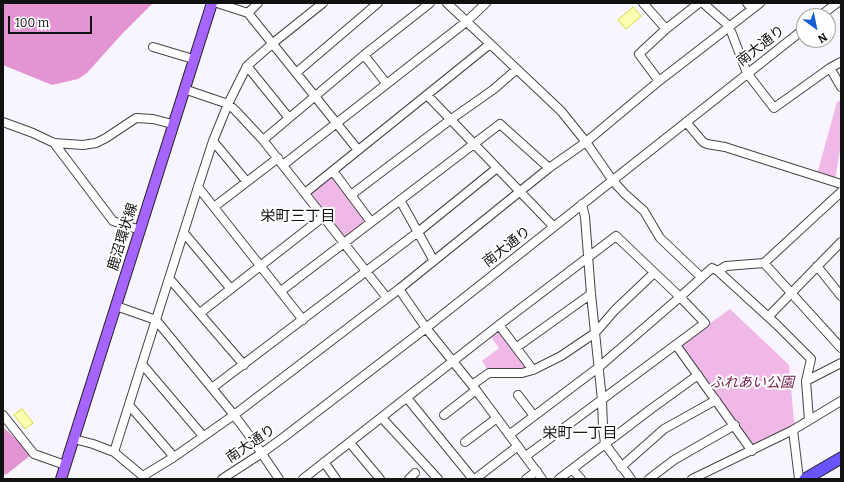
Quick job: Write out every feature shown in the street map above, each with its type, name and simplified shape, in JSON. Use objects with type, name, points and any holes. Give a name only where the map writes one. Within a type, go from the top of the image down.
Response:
[{"type":"highway","points":[[805,479],[841,458]]},
{"type":"main road","name":"鹿沼環状線","points":[[61,479],[172,124],[212,3]]},
{"type":"street","points":[[217,3],[248,13],[358,150]]},
{"type":"street","points":[[248,13],[258,3]]},
{"type":"street","points":[[114,452],[213,141],[228,104],[247,66],[272,43],[323,3]]},
{"type":"street","points":[[296,73],[378,3]]},
{"type":"street","points":[[263,140],[364,55],[430,3]]},
{"type":"street","points":[[447,3],[561,111],[586,142],[613,181],[644,211],[660,238],[701,277]]},
{"type":"street","points":[[214,207],[247,182],[280,162],[336,123],[466,22],[486,3]]},
{"type":"street","points":[[643,3],[666,29]]},
{"type":"street","points":[[659,82],[639,54],[666,29],[699,3]]},
{"type":"street","points":[[703,3],[729,26],[748,73],[774,108],[830,68],[841,62]]},
{"type":"street","points":[[74,439],[114,452],[144,477],[234,415],[399,289],[549,168],[586,142],[729,26],[749,6],[760,3]]},
{"type":"street","name":"南大通り","points":[[222,479],[262,453],[426,328],[796,35]]},
{"type":"street","points":[[305,193],[490,44]]},
{"type":"street","points":[[153,47],[193,59]]},
{"type":"street","points":[[364,55],[386,83]]},
{"type":"street","points":[[247,66],[289,118]]},
{"type":"street","points":[[830,68],[841,87]]},
{"type":"street","points":[[351,195],[450,120],[494,89],[517,69]]},
{"type":"street","points":[[184,89],[228,104],[263,140],[387,298]]},
{"type":"street","points":[[426,95],[554,227]]},
{"type":"street","points":[[3,122],[33,133],[54,143],[83,145],[96,143],[136,118],[153,119],[172,124]]},
{"type":"street","points":[[686,122],[703,142],[707,144],[725,148],[841,184]]},
{"type":"street","points":[[281,291],[500,124],[549,168]]},
{"type":"street","points":[[213,141],[247,182]]},
{"type":"street","points":[[54,143],[113,221],[140,230]]},
{"type":"street","points":[[212,388],[418,232],[497,168]]},
{"type":"street","points":[[333,171],[371,222]]},
{"type":"street","points":[[198,187],[303,320]]},
{"type":"street","points":[[718,271],[726,266],[764,263],[841,192]]},
{"type":"street","points":[[400,200],[434,261]]},
{"type":"street","points":[[582,204],[585,217],[605,444],[631,479]]},
{"type":"street","points":[[200,313],[324,217]]},
{"type":"street","points":[[184,232],[231,289]]},
{"type":"street","points":[[303,479],[454,362],[499,325],[616,236],[705,323],[526,456]]},
{"type":"street","points":[[768,317],[841,243]]},
{"type":"street","points":[[764,263],[841,348]]},
{"type":"street","points":[[817,266],[841,296]]},
{"type":"street","points":[[509,434],[599,367],[680,298],[712,268],[718,271],[811,359],[806,382],[809,420]]},
{"type":"street","points":[[444,415],[489,373],[522,374],[561,356],[595,333],[615,310],[654,273]]},
{"type":"street","points":[[169,278],[244,365]]},
{"type":"street","points":[[399,289],[426,328],[474,388],[542,479]]},
{"type":"street","points":[[516,347],[591,294]]},
{"type":"street","points":[[116,306],[156,320],[234,415],[280,479]]},
{"type":"street","points":[[499,325],[533,370]]},
{"type":"street","points":[[676,345],[735,425],[752,451]]},
{"type":"street","points":[[806,382],[841,363]]},
{"type":"street","points":[[142,364],[203,436]]},
{"type":"street","points":[[558,479],[698,375]]},
{"type":"street","points":[[518,395],[534,416]]},
{"type":"street","points":[[408,398],[474,479],[518,446]]},
{"type":"street","points":[[621,467],[664,428],[716,400]]},
{"type":"street","points":[[692,479],[793,430],[841,401]]},
{"type":"street","points":[[129,405],[174,457]]},
{"type":"street","points":[[3,415],[34,454],[65,465]]},
{"type":"street","points":[[382,418],[438,479]]},
{"type":"street","points":[[465,442],[497,418]]},
{"type":"street","points":[[649,479],[674,460],[735,425]]},
{"type":"street","points":[[793,430],[799,479]]},
{"type":"street","points":[[350,443],[380,479]]},
{"type":"street","points":[[324,462],[336,479]]},
{"type":"street","points":[[572,469],[581,479]]},
{"type":"street","points":[[526,479],[537,471]]},
{"type":"street","points":[[409,479],[415,473]]},
{"type":"green space","points":[[841,100],[841,144],[835,180],[817,174],[837,102]]},
{"type":"green space","points":[[331,176],[335,177],[368,220],[345,238],[312,194],[312,191]]},
{"type":"green space","name":"ふれあい公園","points":[[730,309],[789,365],[794,422],[797,424],[756,445],[750,445],[680,348],[681,344]]},
{"type":"green space","points":[[499,332],[502,332],[529,367],[527,371],[488,370],[482,361],[499,348],[491,337]]},
{"type":"shaded area","points":[[3,3],[153,3],[121,35],[87,73],[78,79],[52,85],[3,65]]},
{"type":"shaded area","points":[[633,7],[641,16],[626,29],[618,20]]},
{"type":"shaded area","points":[[22,409],[33,423],[25,429],[14,415]]},
{"type":"shaded area","points":[[3,427],[32,454],[7,474],[3,475]]},
{"type":"district","name":"栄町三丁目","points":[[298,217]]},
{"type":"district","name":"栄町一丁目","points":[[580,434]]}]
